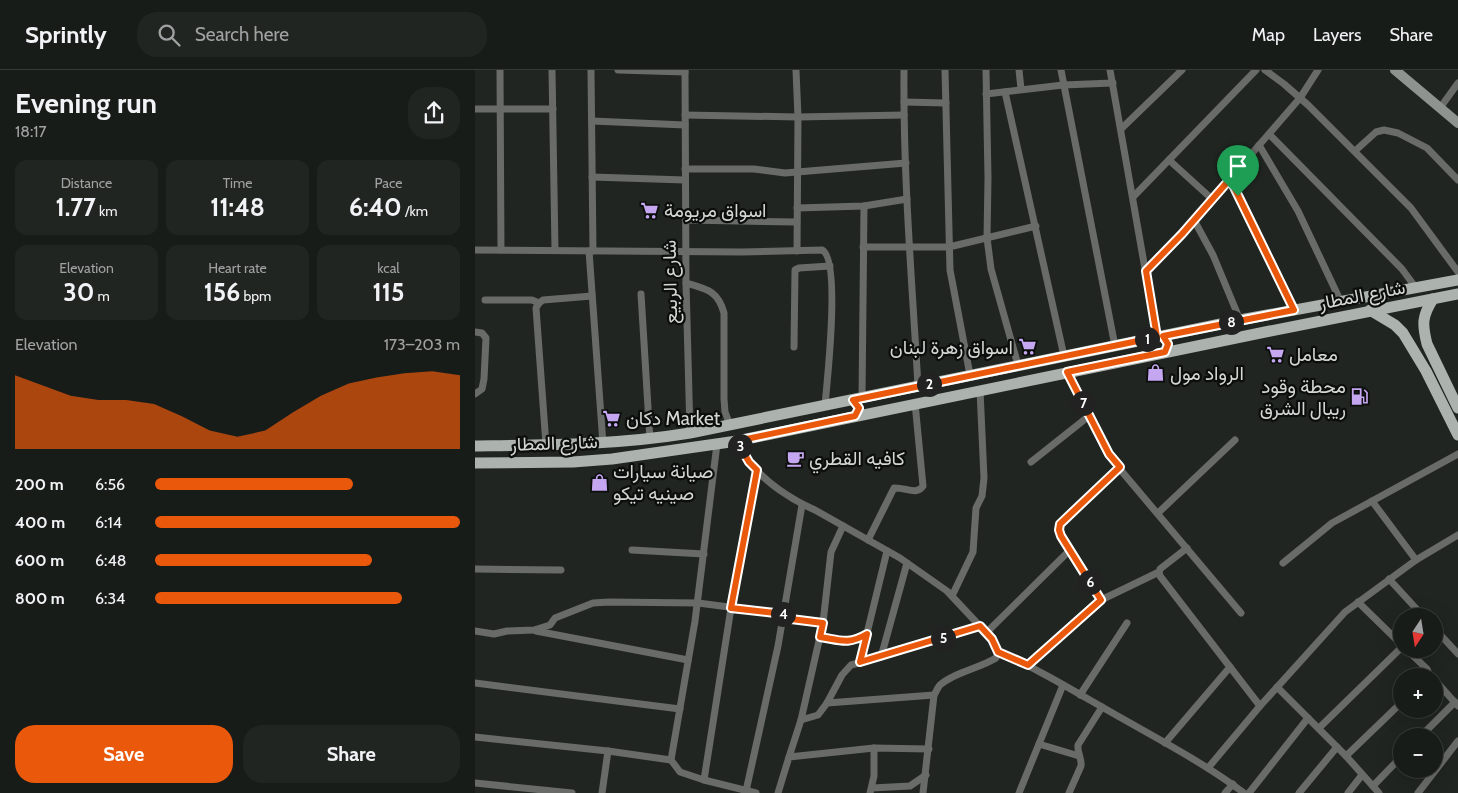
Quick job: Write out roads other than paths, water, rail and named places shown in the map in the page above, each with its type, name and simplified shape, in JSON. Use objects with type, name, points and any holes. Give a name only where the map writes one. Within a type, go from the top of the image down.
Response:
[{"type":"main road","name":"شارع المطار","points":[[480,446],[603,444],[650,440],[879,395],[1240,320],[1458,280]]},
{"type":"main road","name":"شارع المطار","points":[[480,463],[573,462],[737,441],[1370,310],[1458,294]]},
{"type":"main road","points":[[1433,299],[1423,317],[1424,333],[1427,344],[1458,408]]},
{"type":"main road","points":[[1370,310],[1403,332],[1432,382],[1458,434]]},
{"type":"main road","points":[[1193,330],[1189,338],[1191,343],[1196,346]]},
{"type":"main road","points":[[1160,337],[1168,344],[1165,352]]},
{"type":"main road","points":[[1432,382],[1436,376],[1443,376]]},
{"type":"main road","points":[[879,395],[876,402],[882,410]]},
{"type":"main road","points":[[855,416],[859,408],[857,399]]},
{"type":"main road","points":[[480,446],[480,463]]},
{"type":"street","points":[[500,70],[501,250]]},
{"type":"street","points":[[552,70],[555,250]]},
{"type":"street","points":[[591,70],[591,251],[603,444]]},
{"type":"street","points":[[619,70],[685,71]]},
{"type":"street","points":[[796,70],[798,118],[797,250]]},
{"type":"street","points":[[904,70],[909,247],[918,386]]},
{"type":"street","points":[[945,70],[950,270],[970,375]]},
{"type":"street","points":[[986,70],[987,238],[991,269],[1018,366]]},
{"type":"street","points":[[1019,70],[1021,90]]},
{"type":"street","points":[[1061,70],[1115,346]]},
{"type":"street","points":[[1110,70],[1146,271],[1160,337]]},
{"type":"street","points":[[1121,129],[1182,70]]},
{"type":"street","points":[[1133,197],[1256,70]]},
{"type":"street","points":[[1265,70],[1299,98],[1411,208],[1458,272]]},
{"type":"street","points":[[1146,271],[1194,220],[1269,134],[1299,98],[1318,70]]},
{"type":"street","name":"شارع الربيع","points":[[685,71],[686,283],[690,433]]},
{"type":"street","points":[[1397,71],[1458,123]]},
{"type":"street","points":[[986,94],[1063,85],[1113,83]]},
{"type":"street","points":[[1440,108],[1458,83]]},
{"type":"street","points":[[1005,92],[1064,356]]},
{"type":"street","points":[[904,102],[946,103]]},
{"type":"street","points":[[475,109],[553,109]]},
{"type":"street","points":[[685,115],[798,118],[904,115]]},
{"type":"street","points":[[592,121],[685,125]]},
{"type":"street","points":[[1355,151],[1376,132],[1384,130],[1398,133],[1427,148],[1458,180]]},
{"type":"street","points":[[1269,134],[1402,269],[1415,288]]},
{"type":"street","points":[[1259,144],[1298,211],[1341,302]]},
{"type":"street","points":[[1169,160],[1212,199]]},
{"type":"street","points":[[685,169],[754,169],[785,173],[906,163]]},
{"type":"street","points":[[592,177],[685,180]]},
{"type":"street","points":[[1230,179],[1294,310]]},
{"type":"street","points":[[797,208],[864,206],[907,199]]},
{"type":"street","points":[[857,399],[864,206]]},
{"type":"street","points":[[686,220],[797,222]]},
{"type":"street","points":[[1194,220],[1213,255],[1240,320]]},
{"type":"street","points":[[863,247],[949,246],[1036,226]]},
{"type":"street","points":[[475,250],[822,250],[826,252],[830,266],[833,291],[825,405]]},
{"type":"street","points":[[793,347],[795,270],[799,268],[830,266]]},
{"type":"street","points":[[686,283],[714,293],[721,302],[724,313],[723,377],[725,412],[730,425]]},
{"type":"street","points":[[641,294],[650,440]]},
{"type":"street","points":[[546,445],[536,308],[543,300],[593,296]]},
{"type":"street","points":[[485,300],[532,300],[539,303]]},
{"type":"street","points":[[475,332],[482,333],[486,338],[484,380],[482,389],[475,394]]},
{"type":"street","points":[[1067,372],[1109,454],[1241,613]]},
{"type":"street","points":[[952,596],[973,552],[976,508],[982,496],[984,478],[980,390]]},
{"type":"street","points":[[868,540],[894,488],[902,488],[914,492],[921,490],[923,486],[915,403]]},
{"type":"street","points":[[1031,462],[1089,416]]},
{"type":"street","points":[[1158,513],[1235,440]]},
{"type":"street","points":[[737,441],[749,462],[767,480],[802,505],[887,551],[947,591],[992,639],[998,652],[1028,665],[1103,707],[1208,768],[1244,793]]},
{"type":"street","points":[[671,760],[697,603],[717,444]]},
{"type":"street","points":[[1283,563],[1326,526],[1458,454]]},
{"type":"street","points":[[1101,600],[1059,530],[1060,524],[1120,467]]},
{"type":"street","points":[[704,780],[731,608],[757,470]]},
{"type":"street","points":[[1372,501],[1416,560]]},
{"type":"street","points":[[746,790],[784,616],[802,505]]},
{"type":"street","points":[[778,793],[801,720],[820,637],[831,552],[843,526]]},
{"type":"street","points":[[1208,768],[1260,706],[1345,612],[1416,560],[1458,535]]},
{"type":"street","points":[[1028,665],[1101,600],[1159,572],[1187,548]]},
{"type":"street","points":[[632,550],[704,554]]},
{"type":"street","points":[[986,633],[1071,550]]},
{"type":"street","points":[[860,662],[887,551]]},
{"type":"street","points":[[881,657],[907,563]]},
{"type":"street","points":[[475,569],[561,570]]},
{"type":"street","points":[[1159,572],[1160,576],[1260,706]]},
{"type":"street","points":[[1389,579],[1416,608]]},
{"type":"street","points":[[534,630],[550,625],[555,618],[593,603],[631,602],[697,603],[823,623]]},
{"type":"street","points":[[1358,602],[1393,636]]},
{"type":"street","points":[[1080,695],[1127,623]]},
{"type":"street","points":[[801,720],[818,715],[827,704],[846,669],[851,665],[980,626]]},
{"type":"street","points":[[475,631],[494,634],[507,631],[534,630],[688,660]]},
{"type":"street","points":[[820,637],[846,642],[854,641],[867,634]]},
{"type":"street","points":[[1443,638],[1458,654]]},
{"type":"street","points":[[923,793],[934,695],[939,686],[987,664],[996,658],[998,652]]},
{"type":"street","points":[[1319,728],[1393,656]]},
{"type":"street","points":[[1415,658],[1426,668]]},
{"type":"street","points":[[1165,743],[1229,667]]},
{"type":"street","points":[[475,683],[680,709]]},
{"type":"street","points":[[1019,793],[1063,685]]},
{"type":"street","points":[[1277,687],[1346,756],[1379,793]]},
{"type":"street","points":[[1430,728],[1456,704],[1443,689]]},
{"type":"street","points":[[827,704],[934,695]]},
{"type":"street","points":[[1069,793],[1081,766],[1077,752],[1078,745],[1103,707]]},
{"type":"street","points":[[1346,756],[1393,711]]},
{"type":"street","points":[[1249,793],[1308,718]]},
{"type":"street","points":[[475,737],[608,751],[671,760],[680,772],[757,793]]},
{"type":"street","points":[[1418,793],[1458,741]]},
{"type":"street","points":[[1039,744],[1079,756]]},
{"type":"street","points":[[1299,793],[1337,747]]},
{"type":"street","points":[[789,757],[874,748],[929,749]]},
{"type":"street","points":[[874,748],[874,776],[871,790],[909,786],[926,775]]},
{"type":"street","points":[[602,793],[608,751]]},
{"type":"street","points":[[1373,786],[1393,765]]},
{"type":"street","points":[[1348,793],[1363,775]]},
{"type":"street","points":[[475,783],[572,793]]},
{"type":"street","points":[[1225,793],[1233,784]]},
{"type":"place","name":"اسواق مريومة","points":[[650,210]]},
{"type":"place","name":"اسواق زهرة لبنان","points":[[1027,347]]},
{"type":"place","name":"معامل","points":[[1275,354]]},
{"type":"place","name":"الرواد مول","points":[[1156,373]]},
{"type":"place","name":"محطة وقود ريبال الشرق","points":[[1360,397]]},
{"type":"place","name":"دكان Market","points":[[612,418]]},
{"type":"place","name":"كافيه القطري","points":[[795,458]]},
{"type":"place","name":"صيانة سيارات صينيه تيكو","points":[[599,482]]}]
